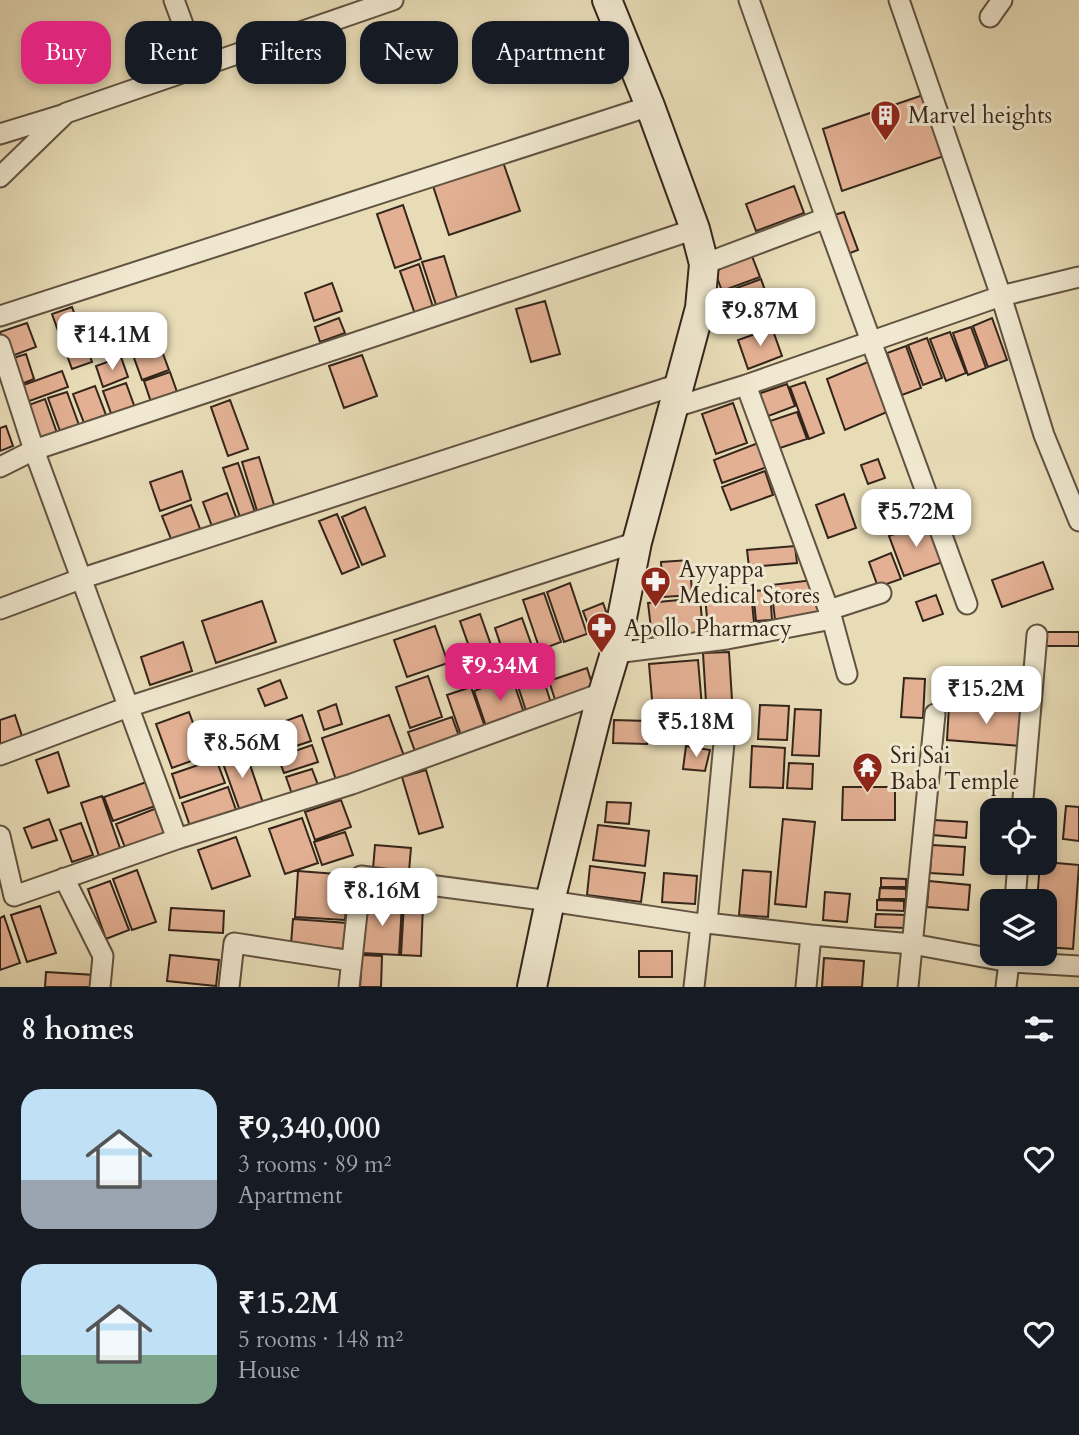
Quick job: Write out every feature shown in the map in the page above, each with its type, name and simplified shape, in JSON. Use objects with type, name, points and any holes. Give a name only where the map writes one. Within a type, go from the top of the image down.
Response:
[{"type":"street","points":[[174,0],[182,21]]},
{"type":"street","points":[[222,60],[394,0]]},
{"type":"street","points":[[532,987],[550,901],[602,693],[615,653],[637,542],[700,308],[704,264],[695,229],[650,106],[607,0]]},
{"type":"street","points":[[749,0],[967,604]]},
{"type":"street","points":[[899,0],[1001,296],[1044,435],[1071,478],[1079,521]]},
{"type":"street","points":[[990,17],[1002,0]]},
{"type":"street","points":[[0,134],[152,84]]},
{"type":"street","points":[[0,316],[650,106]]},
{"type":"street","points":[[0,177],[66,113]]},
{"type":"street","points":[[704,264],[826,218]]},
{"type":"street","points":[[0,467],[34,450],[695,229]]},
{"type":"street","points":[[0,609],[83,578],[677,395],[746,385],[1001,296],[1079,276]]},
{"type":"street","points":[[0,345],[34,450],[177,839]]},
{"type":"street","points":[[746,385],[831,614],[847,674]]},
{"type":"street","points":[[0,755],[128,707],[637,542]]},
{"type":"street","points":[[615,653],[727,639],[831,614],[881,593]]},
{"type":"street","points":[[1023,798],[1037,635]]},
{"type":"street","points":[[0,836],[7,897],[177,839],[352,784],[602,693]]},
{"type":"street","points":[[694,987],[704,924],[727,711]]},
{"type":"street","points":[[908,987],[935,714]]},
{"type":"street","points":[[349,987],[361,876],[704,924],[912,944],[980,954]]},
{"type":"street","points":[[64,878],[103,956],[100,987]]},
{"type":"street","points":[[806,987],[811,935]]},
{"type":"street","points":[[229,987],[234,943],[351,961]]},
{"type":"street","points":[[1057,963],[1079,966]]},
{"type":"street","points":[[1006,987],[1009,966]]},
{"type":"building","name":"Marvel heights","points":[[926,94],[947,155],[842,191],[823,129]]},
{"type":"building","points":[[503,162],[520,211],[449,235],[433,186]]},
{"type":"building","points":[[794,186],[804,213],[756,231],[746,204]]},
{"type":"building","points":[[403,205],[421,259],[395,268],[377,214]]},
{"type":"building","points":[[844,212],[858,250],[845,255],[831,216]]},
{"type":"building","points":[[750,251],[760,277],[722,291],[712,264]]},
{"type":"building","points":[[444,256],[458,301],[437,308],[422,262]]},
{"type":"building","points":[[419,264],[433,307],[415,314],[400,271]]},
{"type":"building","points":[[761,279],[769,302],[732,316],[723,293]]},
{"type":"building","points":[[332,283],[342,311],[314,321],[305,293]]},
{"type":"building","points":[[545,301],[560,354],[531,362],[516,309]]},
{"type":"building","points":[[72,307],[92,362],[72,369],[52,314]]},
{"type":"building","points":[[339,318],[345,333],[320,342],[315,327]]},
{"type":"building","points":[[992,318],[1007,360],[988,367],[973,326]]},
{"type":"building","points":[[27,323],[36,347],[9,357],[0,332]]},
{"type":"building","points":[[971,327],[986,368],[968,375],[953,333]]},
{"type":"building","points":[[772,328],[782,356],[748,369],[738,340]]},
{"type":"building","points":[[950,332],[966,373],[946,381],[930,339]]},
{"type":"building","points":[[927,338],[942,378],[923,385],[908,345]]},
{"type":"building","points":[[160,346],[169,370],[142,380],[133,355]]},
{"type":"building","points":[[906,346],[921,388],[902,395],[887,353]]},
{"type":"building","points":[[26,354],[34,379],[19,385],[10,359]]},
{"type":"building","points":[[362,355],[377,396],[344,408],[329,366]]},
{"type":"building","points":[[121,357],[128,377],[103,387],[96,366]]},
{"type":"building","points":[[875,359],[894,409],[845,430],[827,379]]},
{"type":"building","points":[[62,371],[68,387],[24,403],[18,387]]},
{"type":"building","points":[[170,372],[177,392],[151,402],[144,381]]},
{"type":"building","points":[[805,382],[824,433],[809,439],[790,387]]},
{"type":"building","points":[[126,383],[135,408],[112,416],[103,391]]},
{"type":"building","points":[[787,384],[795,406],[763,418],[755,395]]},
{"type":"building","points":[[95,386],[106,415],[84,423],[73,394]]},
{"type":"building","points":[[67,392],[79,425],[60,431],[48,398]]},
{"type":"building","points":[[45,399],[57,433],[38,440],[26,406]]},
{"type":"building","points":[[230,400],[248,449],[228,456],[211,407]]},
{"type":"building","points":[[733,403],[747,443],[716,454],[702,414]]},
{"type":"building","points":[[797,412],[807,439],[774,450],[764,423]]},
{"type":"building","points":[[6,426],[13,446],[0,451],[0,428]]},
{"type":"building","points":[[758,443],[767,467],[722,483],[714,460]]},
{"type":"building","points":[[259,457],[275,508],[258,514],[242,462]]},
{"type":"building","points":[[878,459],[885,478],[868,484],[861,465]]},
{"type":"building","points":[[238,463],[256,515],[241,520],[223,468]]},
{"type":"building","points":[[182,471],[191,500],[160,511],[150,482]]},
{"type":"building","points":[[765,471],[773,495],[731,510],[722,487]]},
{"type":"building","points":[[227,493],[237,520],[213,529],[203,502]]},
{"type":"building","points":[[844,494],[856,528],[828,538],[816,505]]},
{"type":"building","points":[[191,505],[202,534],[173,544],[162,516]]},
{"type":"building","points":[[365,507],[385,556],[362,565],[342,517]]},
{"type":"building","points":[[337,514],[359,567],[342,574],[319,521]]},
{"type":"building","points":[[928,521],[943,562],[904,576],[889,536]]},
{"type":"building","points":[[795,546],[797,563],[749,567],[747,550]]},
{"type":"building","points":[[891,553],[901,579],[878,587],[869,562]]},
{"type":"building","points":[[690,560],[692,595],[663,597],[661,562]]},
{"type":"building","points":[[1043,562],[1053,589],[1002,607],[992,580]]},
{"type":"building","points":[[813,580],[815,595],[773,600],[771,585]]},
{"type":"building","points":[[570,583],[587,634],[564,642],[547,592]]},
{"type":"building","points":[[770,590],[772,620],[756,621],[753,591]]},
{"type":"building","points":[[751,592],[754,623],[708,628],[705,597]]},
{"type":"building","points":[[544,593],[561,642],[540,650],[523,600]]},
{"type":"building","points":[[936,595],[943,614],[923,621],[916,602]]},
{"type":"building","points":[[819,597],[820,615],[775,620],[773,602]]},
{"type":"building","points":[[700,598],[703,632],[652,637],[648,603]]},
{"type":"building","points":[[262,601],[276,642],[216,663],[202,621]]},
{"type":"building","points":[[603,603],[612,628],[592,635],[583,611]]},
{"type":"building","points":[[480,614],[492,648],[472,655],[460,621]]},
{"type":"building","points":[[522,618],[532,646],[504,655],[495,628]]},
{"type":"building","points":[[435,626],[448,663],[407,677],[394,640]]},
{"type":"building","points":[[1042,632],[1079,632],[1079,646],[1042,646]]},
{"type":"building","points":[[183,642],[192,671],[150,685],[141,657]]},
{"type":"building","points":[[531,650],[537,667],[509,676],[503,660]]},
{"type":"building","points":[[729,652],[732,700],[706,702],[703,653]]},
{"type":"building","points":[[698,660],[702,707],[653,711],[649,664]]},
{"type":"building","points":[[587,668],[595,693],[557,706],[549,681]]},
{"type":"building","points":[[541,672],[552,706],[527,714],[516,680]]},
{"type":"building","points":[[428,676],[442,717],[410,728],[396,687]]},
{"type":"building","points":[[512,677],[525,716],[487,729],[474,691]]},
{"type":"building","points":[[904,678],[925,679],[923,718],[901,717]]},
{"type":"building","points":[[280,680],[287,698],[265,706],[258,689]]},
{"type":"building","points":[[471,687],[486,730],[462,738],[447,695]]},
{"type":"building","points":[[336,704],[342,724],[324,730],[318,711]]},
{"type":"building","points":[[760,705],[789,706],[787,740],[758,739]]},
{"type":"building","points":[[949,706],[1024,711],[1022,746],[947,740]]},
{"type":"building","points":[[795,709],[821,710],[819,756],[792,755]]},
{"type":"building","points":[[189,712],[205,756],[172,768],[156,724]]},
{"type":"building","points":[[15,715],[22,736],[0,744],[0,720]]},
{"type":"building","points":[[302,715],[311,741],[272,754],[263,729]]},
{"type":"building","points":[[389,715],[404,756],[336,780],[322,738]]},
{"type":"building","points":[[688,715],[709,716],[707,740],[686,738]]},
{"type":"building","points":[[452,717],[460,739],[416,754],[408,732]]},
{"type":"building","points":[[614,720],[648,721],[647,744],[613,743]]},
{"type":"building","points":[[649,720],[669,720],[669,742],[649,742]]},
{"type":"building","points":[[312,745],[318,762],[284,773],[278,757]]},
{"type":"building","points":[[686,746],[710,750],[705,771],[683,769]]},
{"type":"building","points":[[752,746],[785,748],[783,788],[750,787]]},
{"type":"building","points":[[245,750],[263,803],[240,811],[221,758]]},
{"type":"building","points":[[58,752],[69,786],[48,793],[36,760]]},
{"type":"building","points":[[216,759],[225,783],[180,798],[172,774]]},
{"type":"building","points":[[789,763],[813,764],[812,789],[787,788]]},
{"type":"building","points":[[312,769],[318,785],[292,794],[286,777]]},
{"type":"building","points":[[426,770],[443,827],[419,834],[402,777]]},
{"type":"building","points":[[152,780],[161,804],[113,821],[104,797]]},
{"type":"building","points":[[228,787],[236,810],[190,826],[182,803]]},
{"type":"building","points":[[843,787],[895,787],[895,820],[842,820]]},
{"type":"building","points":[[102,796],[120,848],[99,856],[81,803]]},
{"type":"building","points":[[341,800],[351,827],[315,840],[305,812]]},
{"type":"building","points":[[607,802],[631,803],[629,824],[605,822]]},
{"type":"building","points":[[162,806],[172,832],[126,850],[116,824]]},
{"type":"building","points":[[1066,806],[1079,807],[1079,841],[1063,839]]},
{"type":"building","points":[[302,818],[318,863],[285,874],[269,829]]},
{"type":"building","points":[[49,819],[57,840],[32,848],[24,828]]},
{"type":"building","points":[[783,819],[815,822],[806,907],[775,904]]},
{"type":"building","points":[[934,820],[967,822],[966,838],[933,835]]},
{"type":"building","points":[[81,823],[93,855],[72,862],[60,830]]},
{"type":"building","points":[[598,825],[649,831],[645,866],[593,860]]},
{"type":"building","points":[[345,832],[353,855],[322,865],[314,842]]},
{"type":"building","points":[[236,837],[250,876],[212,889],[198,850]]},
{"type":"building","points":[[375,845],[411,848],[409,871],[373,869]]},
{"type":"building","points":[[932,845],[965,847],[963,875],[930,873]]},
{"type":"building","points":[[1057,863],[1079,865],[1073,949],[1057,948],[1057,889],[1038,889],[1039,875],[1057,875]]},
{"type":"building","points":[[590,866],[645,873],[641,902],[587,895]]},
{"type":"building","points":[[137,870],[156,922],[132,930],[113,879]]},
{"type":"building","points":[[743,870],[771,872],[768,917],[739,915]]},
{"type":"building","points":[[298,871],[349,875],[345,920],[295,917]]},
{"type":"building","points":[[664,873],[697,876],[695,904],[662,902]]},
{"type":"building","points":[[881,878],[906,879],[906,887],[881,887]]},
{"type":"building","points":[[110,881],[129,930],[106,939],[88,889]]},
{"type":"building","points":[[929,881],[970,885],[968,910],[927,907]]},
{"type":"building","points":[[880,888],[906,889],[906,899],[879,899]]},
{"type":"building","points":[[825,892],[850,894],[847,922],[823,920]]},
{"type":"building","points":[[877,900],[904,901],[904,911],[877,910]]},
{"type":"building","points":[[364,902],[402,904],[399,955],[362,953]]},
{"type":"building","points":[[404,904],[423,904],[421,956],[401,955]]},
{"type":"building","points":[[40,906],[56,953],[27,962],[11,915]]},
{"type":"building","points":[[171,908],[224,911],[223,933],[169,930]]},
{"type":"building","points":[[876,914],[906,915],[905,928],[875,927]]},
{"type":"building","points":[[4,916],[20,963],[0,970],[0,918]]},
{"type":"building","points":[[293,919],[347,923],[345,949],[291,944]]},
{"type":"building","points":[[639,951],[672,951],[672,977],[639,977]]},
{"type":"building","points":[[170,955],[219,960],[216,986],[167,981]]},
{"type":"building","points":[[362,955],[382,956],[381,987],[360,987]]},
{"type":"building","points":[[824,958],[864,961],[862,987],[822,987]]},
{"type":"building","points":[[46,972],[95,975],[94,987],[45,987]]},
{"type":"place","name":"Marvel heights","points":[[885,142]]},
{"type":"place","name":"Ayyappa Medical Stores","points":[[656,609]]},
{"type":"place","name":"Apollo Pharmacy","points":[[601,655]]},
{"type":"place","name":"Sri Sai Baba Temple","points":[[867,795]]}]
